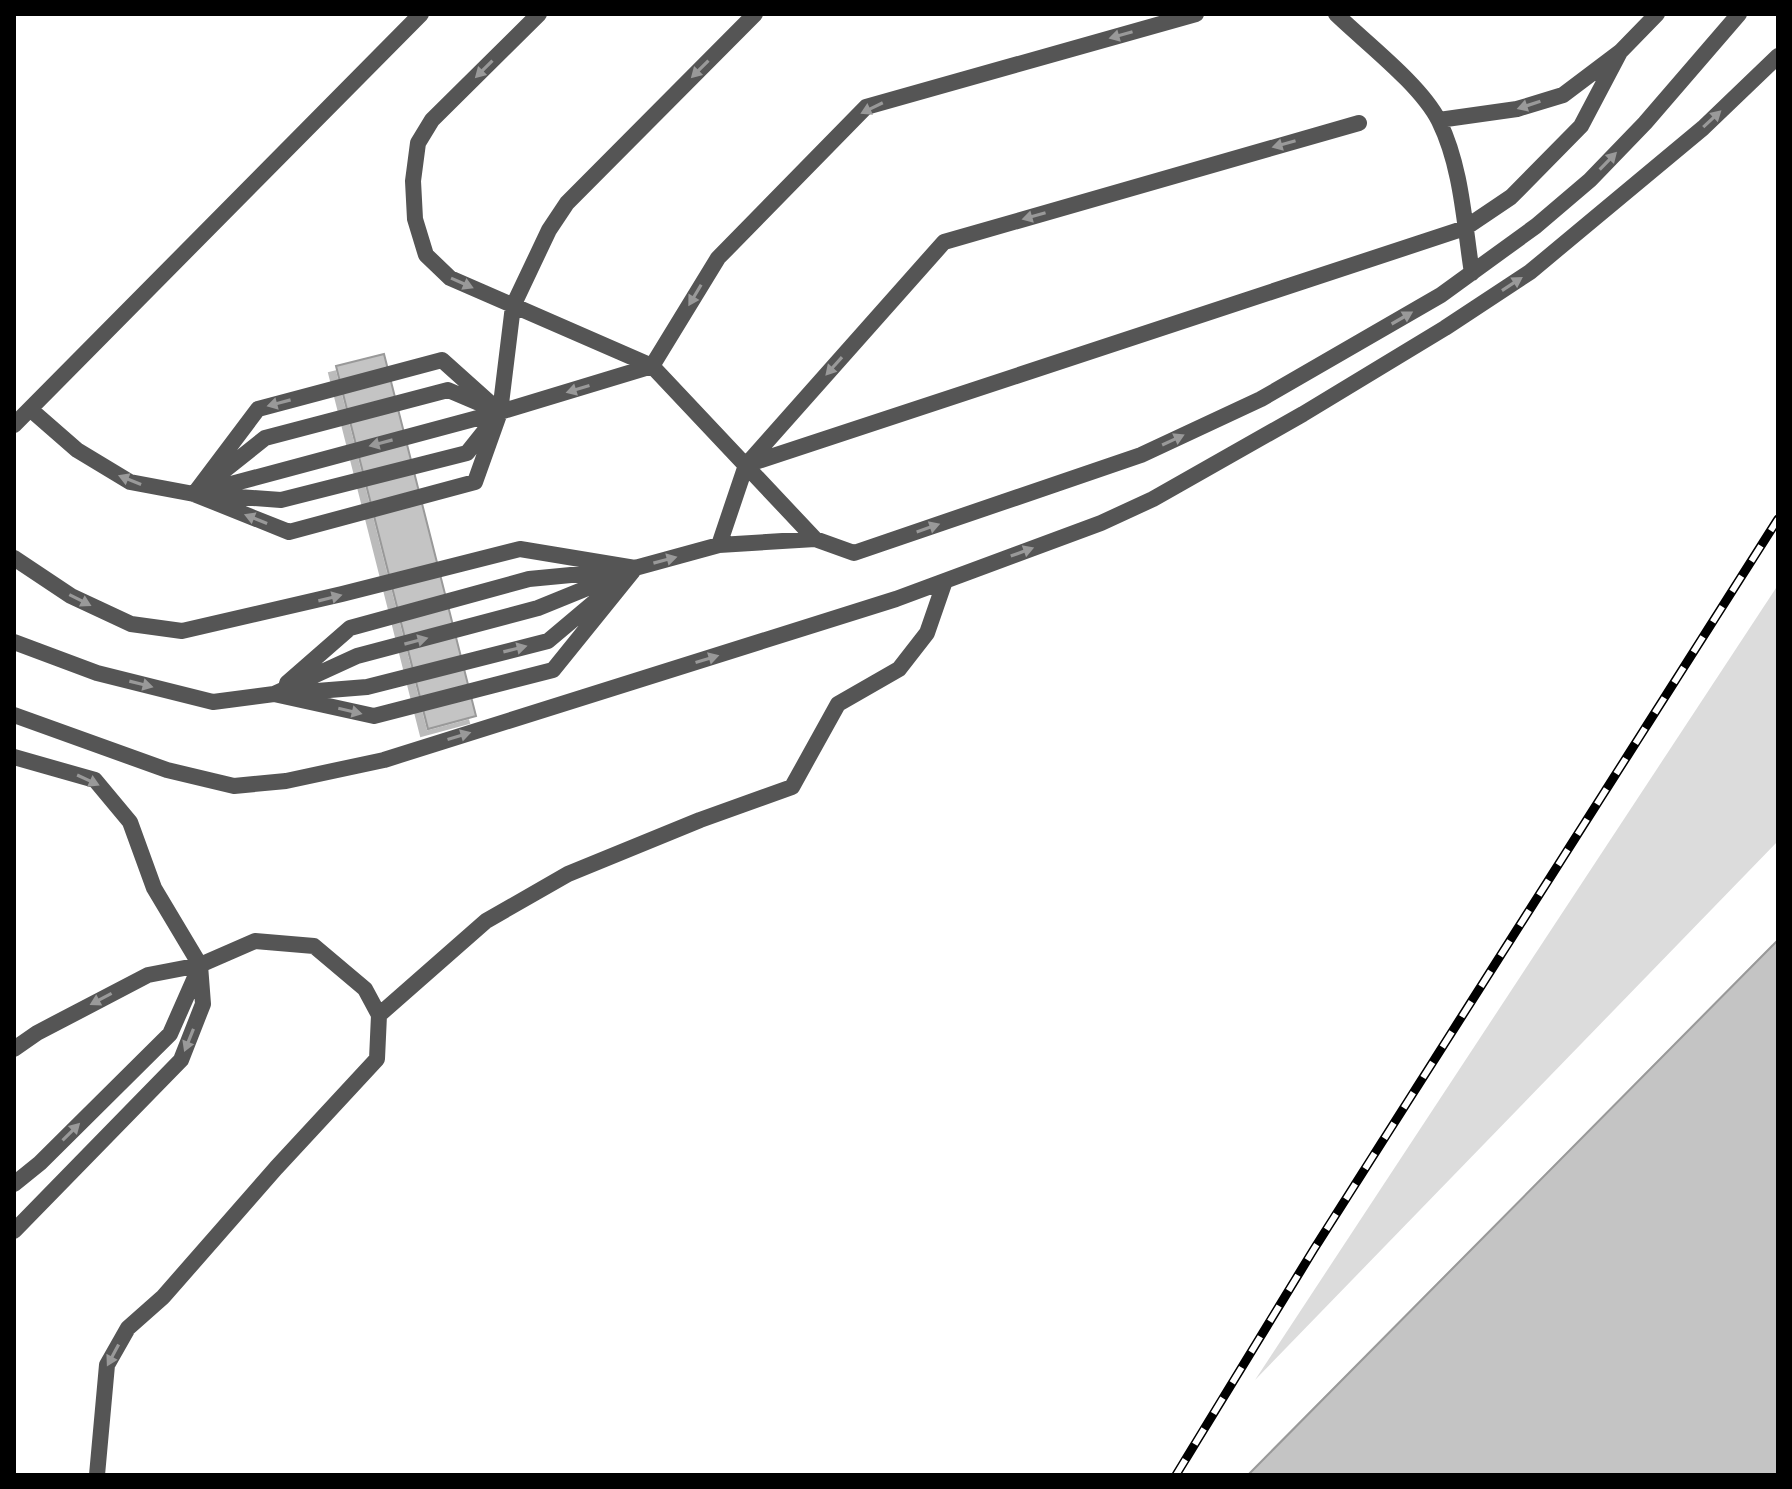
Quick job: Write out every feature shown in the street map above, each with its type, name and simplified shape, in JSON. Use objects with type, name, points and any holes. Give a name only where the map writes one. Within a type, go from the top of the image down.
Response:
[{"type":"lane","points":[[14,425],[421,14]]},
{"type":"lane","points":[[539,14],[432,120],[418,143],[413,181],[415,219],[426,255],[450,278],[652,366],[815,539]]},
{"type":"lane","points":[[194,494],[289,532],[475,482],[500,412],[513,306],[549,230],[567,203],[755,14]]},
{"type":"lane","points":[[194,494],[500,412],[652,366],[718,258],[866,107],[1196,14]]},
{"type":"lane","points":[[1336,14],[1420,94],[1439,120],[1461,194],[1472,273]]},
{"type":"lane","points":[[1439,120],[1517,109],[1563,95],[1620,52],[1657,14]]},
{"type":"lane","points":[[274,694],[357,656],[538,608],[635,568],[719,545],[815,539],[854,553],[1141,455],[1261,399],[1441,295],[1536,226],[1590,180],[1645,123],[1739,14]]},
{"type":"lane","points":[[746,465],[1465,228],[1511,197],[1581,126],[1620,52]]},
{"type":"lane","points":[[14,715],[167,770],[234,786],[286,781],[384,760],[896,599],[1101,523],[1153,499],[1303,414],[1530,272],[1703,128],[1778,56]]},
{"type":"lane","points":[[719,545],[746,465],[944,242],[1359,123]]},
{"type":"lane","points":[[194,494],[258,409],[442,360],[500,412]]},
{"type":"lane","points":[[194,494],[265,438],[448,390],[500,412]]},
{"type":"lane","points":[[30,409],[77,450],[130,482],[194,494],[281,500],[467,453],[500,412]]},
{"type":"lane","points":[[14,558],[71,596],[131,624],[182,631],[520,549],[635,568]]},
{"type":"lane","points":[[14,642],[97,673],[213,702],[367,687],[548,641],[635,568]]},
{"type":"lane","points":[[274,694],[350,628],[529,579],[635,568]]},
{"type":"lane","points":[[274,694],[374,716],[553,670],[635,568]]},
{"type":"lane","points":[[379,1015],[486,921],[568,874],[700,820],[792,787],[838,704],[899,669],[927,633],[945,581]]},
{"type":"lane","points":[[14,757],[95,780],[130,822],[154,888],[200,965],[203,1004],[181,1060],[14,1231]]},
{"type":"lane","points":[[14,1049],[37,1033],[148,975],[200,965],[255,941],[314,946],[365,989],[379,1015],[377,1059],[163,1297],[128,1328],[107,1365],[97,1475]]},
{"type":"lane","points":[[14,1184],[40,1163],[170,1034],[200,965]]},
{"type":"shaded area","points":[[1778,585],[1778,841],[1255,1380]]},
{"type":"building","points":[[384,354],[476,716],[428,729],[336,366]]},
{"type":"building","points":[[1778,940],[1778,1475],[1248,1475]]},
{"type":"railway","points":[[1176,1475],[1314,1249],[1778,519]]}]
